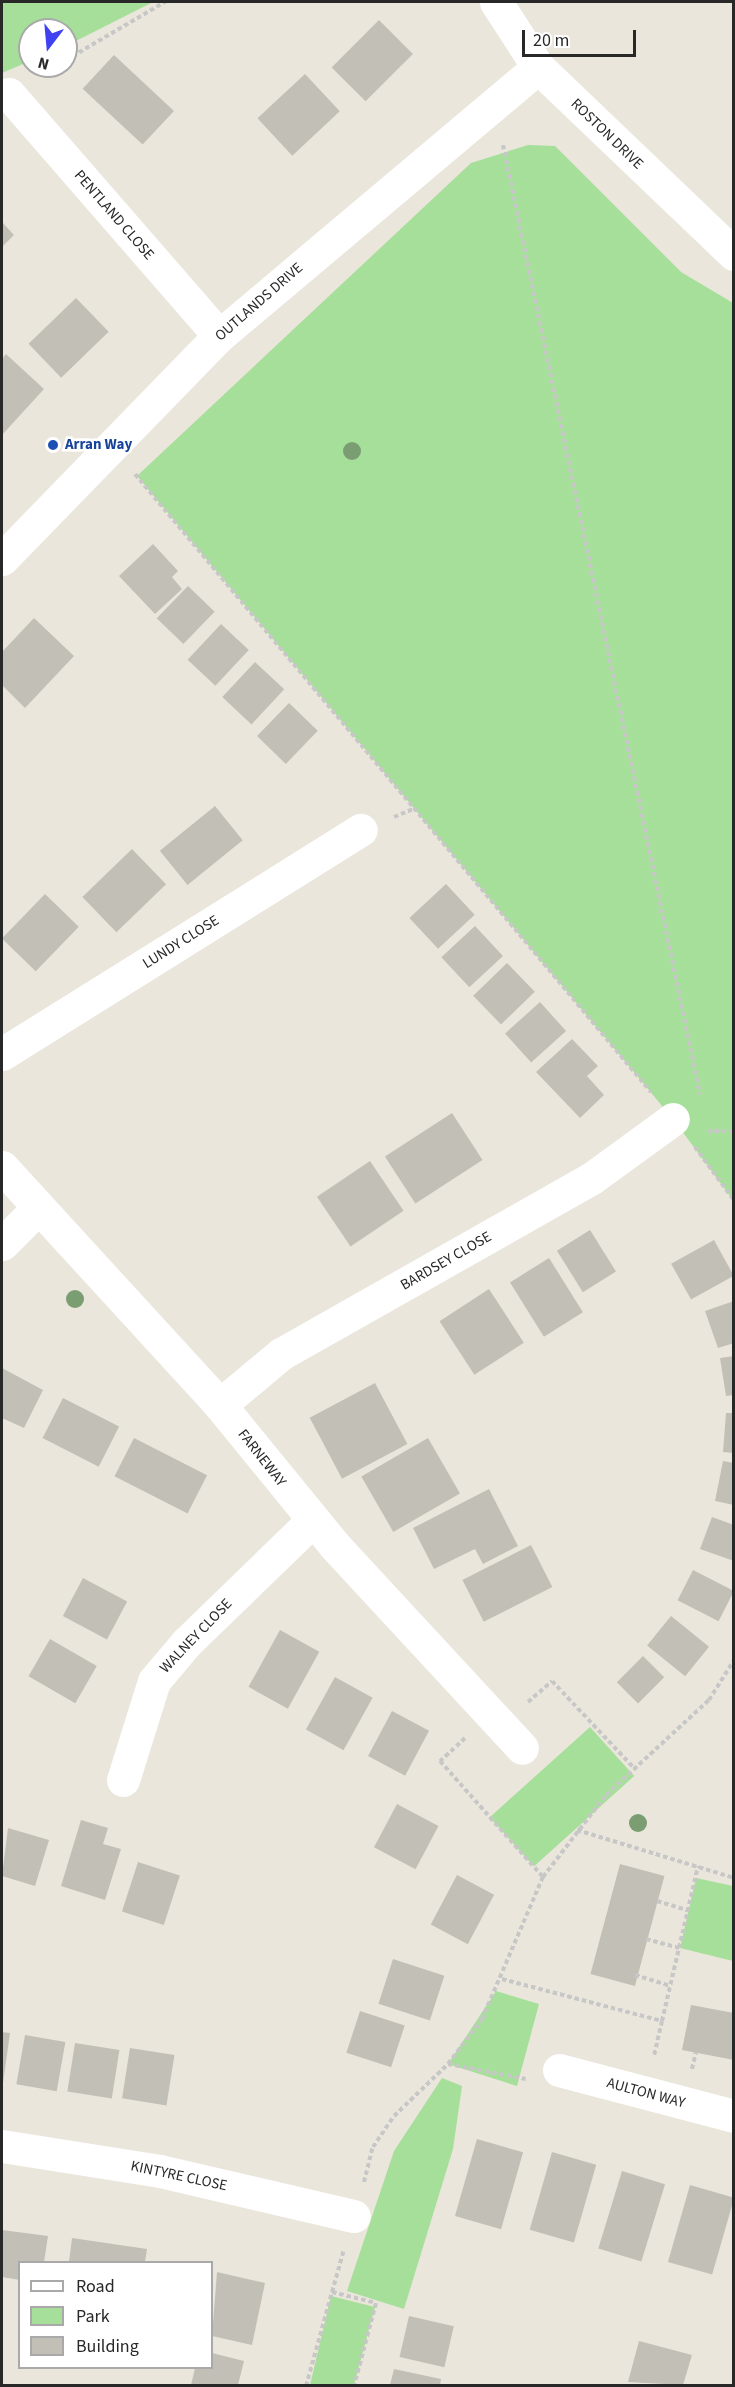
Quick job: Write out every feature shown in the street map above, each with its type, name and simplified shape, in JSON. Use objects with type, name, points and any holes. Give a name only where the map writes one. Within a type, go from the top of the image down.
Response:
[{"type":"street","name":"ROSTON DRIVE","points":[[496,2],[538,67],[734,254]]},
{"type":"street","name":"OUTLANDS DRIVE","points":[[2,559],[219,336],[494,100],[538,67]]},
{"type":"street","name":"PENTLAND CLOSE","points":[[9,94],[219,336]]},
{"type":"street","name":"LUNDY CLOSE","points":[[2,1053],[361,830]]},
{"type":"street","name":"BARDSEY CLOSE","points":[[220,1405],[281,1354],[592,1178],[688,1113]]},
{"type":"street","name":"FARNEWAY","points":[[2,1167],[220,1405],[313,1520],[505,1729]]},
{"type":"street","points":[[2,1244],[39,1207]]},
{"type":"street","name":"WALNEY CLOSE","points":[[123,1780],[154,1681],[186,1642],[313,1520]]},
{"type":"street","name":"AULTON WAY","points":[[559,2070],[734,2116]]},
{"type":"street","name":"KINTYRE CLOSE","points":[[2,2146],[160,2170],[354,2216]]},
{"type":"path","points":[[78,53],[165,2]]},
{"type":"path","points":[[494,100],[688,1113]]},
{"type":"path","points":[[111,445],[688,1113],[734,1200]]},
{"type":"path","points":[[705,1120],[708,1131]]},
{"type":"path","points":[[306,2385],[374,2147],[394,2116],[448,2064],[482,2019],[502,1978],[543,1877],[577,1830],[634,1768],[709,1700],[734,1660]]},
{"type":"path","points":[[543,1877],[440,1761],[505,1729],[552,1681],[634,1768]]},
{"type":"path","points":[[577,1830],[734,1878]]},
{"type":"path","points":[[645,2092],[690,1911],[698,1866]]},
{"type":"path","points":[[657,1901],[690,1911]]},
{"type":"path","points":[[646,1939],[680,1948]]},
{"type":"path","points":[[635,1975],[670,1986]]},
{"type":"path","points":[[502,1978],[662,2021]]},
{"type":"path","points":[[448,2064],[520,2081],[559,2070]]},
{"type":"path","points":[[332,2292],[376,2303],[354,2385]]},
{"type":"green space","points":[[2,2],[153,2],[78,40],[78,18],[18,18],[18,66],[2,73]]},
{"type":"green space","points":[[528,145],[555,146],[681,272],[733,303],[733,1200],[673,1119],[137,476],[471,163]]},
{"type":"green space","points":[[590,1727],[634,1776],[534,1866],[490,1817]]},
{"type":"green space","points":[[696,1878],[733,1886],[733,1961],[680,1948]]},
{"type":"green space","points":[[496,1991],[539,2004],[517,2086],[448,2064]]},
{"type":"green space","points":[[442,2078],[462,2086],[453,2149],[404,2309],[347,2291],[394,2151]]},
{"type":"green space","points":[[331,2296],[375,2307],[354,2385],[310,2385]]},
{"type":"building","points":[[379,20],[413,54],[366,101],[332,67]]},
{"type":"building","points":[[114,55],[174,111],[143,145],[83,89]]},
{"type":"building","points":[[305,74],[340,111],[292,156],[257,118]]},
{"type":"building","points":[[2,222],[14,235],[2,247]]},
{"type":"building","points":[[76,298],[109,332],[61,378],[29,344]]},
{"type":"building","points":[[6,354],[44,389],[2,435],[2,359]]},
{"type":"building","points":[[153,544],[178,571],[172,577],[182,589],[155,614],[119,576]]},
{"type":"building","points":[[188,586],[215,612],[183,644],[157,618]]},
{"type":"building","points":[[34,618],[74,656],[25,708],[2,685],[2,652]]},
{"type":"building","points":[[221,624],[249,650],[215,686],[188,660]]},
{"type":"building","points":[[255,662],[284,689],[252,724],[222,697]]},
{"type":"building","points":[[289,703],[318,731],[286,764],[257,736]]},
{"type":"building","points":[[215,806],[243,840],[188,885],[160,851]]},
{"type":"building","points":[[132,849],[166,884],[116,932],[82,897]]},
{"type":"building","points":[[446,884],[475,915],[438,949],[409,918]]},
{"type":"building","points":[[45,894],[79,927],[36,971],[2,939]]},
{"type":"building","points":[[475,926],[503,956],[469,987],[441,957]]},
{"type":"building","points":[[507,963],[535,992],[501,1024],[473,996]]},
{"type":"building","points":[[540,1002],[566,1031],[531,1062],[505,1033]]},
{"type":"building","points":[[572,1039],[598,1066],[587,1076],[604,1095],[580,1118],[536,1072]]},
{"type":"building","points":[[452,1113],[482,1160],[415,1204],[385,1157]]},
{"type":"building","points":[[370,1161],[404,1211],[350,1247],[317,1197]]},
{"type":"building","points":[[590,1230],[616,1272],[583,1292],[557,1251]]},
{"type":"building","points":[[714,1240],[734,1276],[691,1300],[671,1264]]},
{"type":"building","points":[[549,1258],[583,1312],[544,1337],[510,1282]]},
{"type":"building","points":[[489,1289],[524,1343],[474,1375],[440,1321]]},
{"type":"building","points":[[734,1301],[734,1343],[718,1348],[705,1311]]},
{"type":"building","points":[[734,1356],[734,1395],[726,1396],[720,1358]]},
{"type":"building","points":[[2,1368],[43,1390],[24,1428],[2,1418]]},
{"type":"building","points":[[375,1383],[407,1444],[342,1479],[310,1418]]},
{"type":"building","points":[[63,1398],[119,1427],[99,1467],[43,1438]]},
{"type":"building","points":[[726,1413],[734,1413],[734,1453],[723,1452]]},
{"type":"building","points":[[134,1438],[207,1475],[188,1514],[114,1476]]},
{"type":"building","points":[[428,1438],[460,1493],[393,1532],[361,1476]]},
{"type":"building","points":[[723,1461],[734,1463],[734,1505],[715,1501]]},
{"type":"building","points":[[489,1489],[518,1546],[483,1564],[475,1549],[434,1569],[413,1528]]},
{"type":"building","points":[[712,1517],[734,1525],[734,1561],[700,1549]]},
{"type":"building","points":[[531,1545],[552,1587],[484,1622],[462,1580]]},
{"type":"building","points":[[693,1570],[734,1591],[719,1621],[678,1600]]},
{"type":"building","points":[[83,1578],[127,1601],[107,1639],[63,1616]]},
{"type":"building","points":[[671,1616],[709,1647],[685,1676],[647,1646]]},
{"type":"building","points":[[280,1630],[319,1652],[288,1709],[248,1687]]},
{"type":"building","points":[[50,1639],[97,1666],[75,1703],[28,1676]]},
{"type":"building","points":[[643,1656],[664,1677],[638,1703],[617,1682]]},
{"type":"building","points":[[335,1677],[373,1698],[344,1750],[306,1729]]},
{"type":"building","points":[[392,1711],[429,1731],[405,1776],[368,1756]]},
{"type":"building","points":[[397,1804],[438,1826],[415,1869],[374,1847]]},
{"type":"building","points":[[81,1820],[108,1828],[103,1844],[121,1849],[105,1900],[61,1886]]},
{"type":"building","points":[[8,1828],[49,1840],[35,1886],[2,1876]]},
{"type":"building","points":[[138,1862],[180,1876],[164,1925],[122,1911]]},
{"type":"building","points":[[620,1864],[664,1876],[635,1986],[590,1974]]},
{"type":"building","points":[[457,1875],[494,1895],[468,1944],[431,1924]]},
{"type":"building","points":[[393,1959],[444,1976],[430,2020],[378,2004]]},
{"type":"building","points":[[691,2005],[734,2013],[734,2060],[682,2050]]},
{"type":"building","points":[[360,2011],[405,2026],[391,2067],[346,2053]]},
{"type":"building","points":[[2,2032],[10,2033],[3,2083],[2,2082]]},
{"type":"building","points":[[25,2035],[65,2042],[57,2091],[16,2084]]},
{"type":"building","points":[[75,2043],[119,2050],[112,2098],[67,2091]]},
{"type":"building","points":[[130,2048],[174,2055],[166,2105],[122,2098]]},
{"type":"building","points":[[477,2139],[523,2152],[501,2229],[455,2216]]},
{"type":"building","points":[[552,2152],[596,2165],[574,2243],[530,2230]]},
{"type":"building","points":[[622,2171],[665,2184],[641,2262],[598,2248]]},
{"type":"building","points":[[690,2185],[734,2198],[712,2275],[668,2262]]},
{"type":"building","points":[[2,2230],[48,2236],[44,2261],[18,2261],[18,2280],[2,2277]]},
{"type":"building","points":[[72,2238],[147,2249],[145,2261],[69,2261]]},
{"type":"building","points":[[217,2272],[265,2283],[252,2345],[213,2336]]},
{"type":"building","points":[[409,2316],[454,2326],[444,2367],[400,2357]]},
{"type":"building","points":[[639,2341],[692,2355],[683,2385],[628,2382]]},
{"type":"building","points":[[213,2353],[244,2361],[238,2385],[191,2385],[195,2369],[213,2369]]},
{"type":"building","points":[[394,2369],[441,2379],[440,2385],[390,2385]]},
{"type":"place","name":"Arran Way","points":[[53,445]]}]
